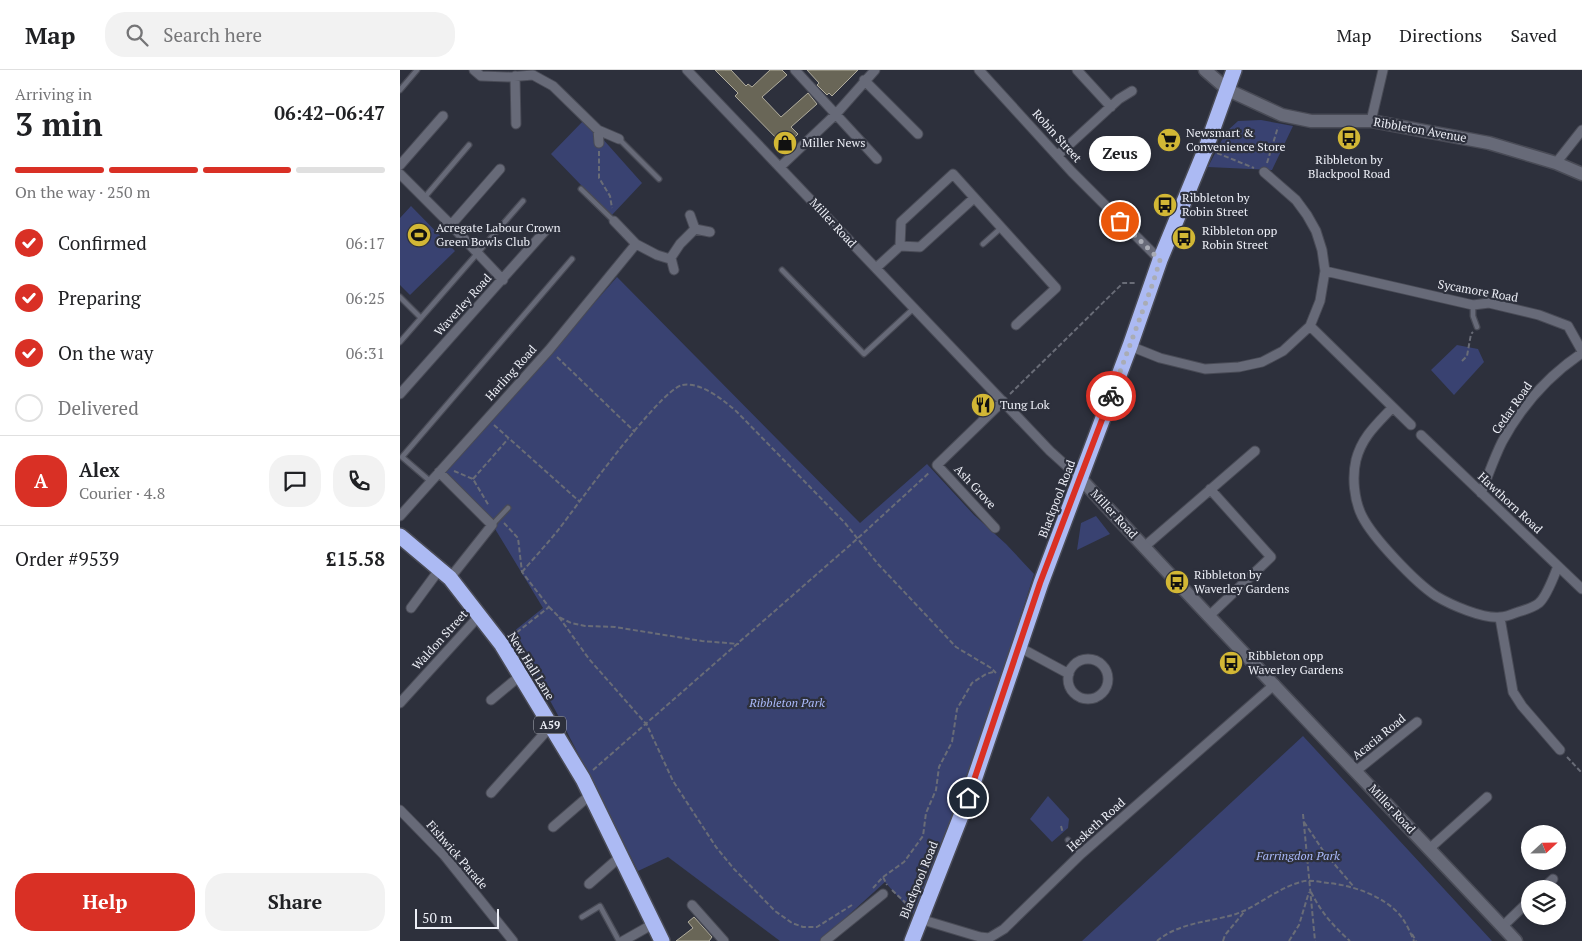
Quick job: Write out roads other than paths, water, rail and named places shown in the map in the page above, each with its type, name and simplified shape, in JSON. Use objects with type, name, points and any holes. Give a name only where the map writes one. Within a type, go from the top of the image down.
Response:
[{"type":"highway","name":"Blackpool Road","points":[[912,941],[917,915],[968,798],[1040,583],[1081,479],[1160,260],[1206,148],[1234,70]]},
{"type":"highway","name":"New Hall Lane","points":[[400,536],[445,574],[502,645],[582,779],[622,856],[662,941]]},
{"type":"street","points":[[474,70],[481,76],[533,75],[553,86],[598,130],[619,139]]},
{"type":"street","name":"Miller Road","points":[[687,70],[1050,451],[1081,479],[1208,617],[1275,684],[1516,941]]},
{"type":"street","points":[[795,70],[877,159]]},
{"type":"street","points":[[780,167],[836,114],[864,80],[875,70]]},
{"type":"street","name":"Robin Street","points":[[979,70],[1072,172],[1160,260]]},
{"type":"street","points":[[1076,70],[1111,107]]},
{"type":"street","name":"Ribbleton Avenue","points":[[1205,70],[1228,90],[1282,115],[1311,121],[1371,121],[1489,142],[1556,163],[1582,174]]},
{"type":"street","points":[[1371,121],[1384,70]]},
{"type":"street","points":[[515,76],[516,124]]},
{"type":"street","points":[[864,80],[918,134]]},
{"type":"street","points":[[1058,155],[1126,93],[1132,91]]},
{"type":"street","points":[[400,165],[443,116]]},
{"type":"street","points":[[598,130],[599,143]]},
{"type":"street","points":[[1556,163],[1582,130]]},
{"type":"street","points":[[451,225],[500,169]]},
{"type":"street","points":[[1130,346],[1160,358],[1205,369],[1239,367],[1262,362],[1283,351],[1310,326],[1320,301],[1325,271],[1322,250],[1308,215],[1296,200],[1264,172]]},
{"type":"street","points":[[400,174],[503,280]]},
{"type":"street","points":[[876,268],[900,246],[901,222],[953,174],[1056,288],[1016,324]]},
{"type":"street","points":[[900,246],[920,247],[974,198]]},
{"type":"street","points":[[690,215],[695,229]]},
{"type":"street","points":[[614,220],[636,244],[664,258],[671,258]]},
{"type":"street","points":[[695,229],[710,232]]},
{"type":"street","points":[[674,270],[671,258],[678,246],[695,229]]},
{"type":"street","name":"Waverley Road","points":[[400,394],[545,231]]},
{"type":"street","name":"Harling Road","points":[[400,516],[549,350],[636,244]]},
{"type":"street","name":"Sycamore Road","points":[[1325,271],[1473,305],[1488,303],[1539,315],[1568,326],[1582,352]]},
{"type":"street","points":[[1310,326],[1411,425]]},
{"type":"street","name":"Cedar Road","points":[[1481,493],[1502,443],[1536,392],[1568,362],[1582,352]]},
{"type":"street","name":"Ash Grove","points":[[995,528],[937,465],[1003,401]]},
{"type":"street","points":[[1392,408],[1365,437],[1356,461],[1354,489],[1362,515],[1376,536],[1401,564],[1434,595],[1450,604],[1476,613],[1500,618],[1524,611],[1540,602],[1552,582],[1558,566]]},
{"type":"street","name":"Hawthorn Road","points":[[1421,435],[1582,588]]},
{"type":"street","points":[[1144,547],[1255,451]]},
{"type":"street","points":[[411,608],[492,525],[439,472]]},
{"type":"street","points":[[1208,617],[1271,557],[1210,489]]},
{"type":"street","name":"Waldon Street","points":[[400,703],[479,616]]},
{"type":"street","points":[[1500,618],[1513,692],[1522,706],[1560,750]]},
{"type":"street","points":[[1019,647],[1068,674]]},
{"type":"street","points":[[1089,658],[1103,665],[1107,671],[1108,680],[1103,693],[1088,699],[1075,694],[1068,682],[1068,674],[1076,663],[1082,659],[1089,658]]},
{"type":"street","points":[[491,700],[521,675]]},
{"type":"street","name":"Hesketh Road","points":[[917,915],[980,937],[989,938],[1004,929],[1081,854],[1275,684]]},
{"type":"street","name":"Acacia Road","points":[[1356,771],[1417,722]]},
{"type":"street","points":[[491,793],[551,726]]},
{"type":"street","points":[[553,827],[590,795]]},
{"type":"street","points":[[1429,849],[1487,797]]},
{"type":"street","name":"Fishwick Parade","points":[[400,810],[444,855],[513,941]]},
{"type":"street","points":[[589,884],[622,856]]},
{"type":"street","points":[[825,941],[883,894]]},
{"type":"street","points":[[692,905],[724,941]]},
{"type":"street","points":[[1502,927],[1521,909]]},
{"type":"street","points":[[623,941],[653,924]]},
{"type":"lane","points":[[400,90],[417,70]]},
{"type":"lane","points":[[619,139],[658,179]]},
{"type":"lane","points":[[424,198],[469,145]]},
{"type":"lane","points":[[581,189],[614,220]]},
{"type":"lane","points":[[400,342],[523,201]]},
{"type":"lane","points":[[983,244],[1002,228]]},
{"type":"lane","points":[[431,482],[401,456],[572,259]]},
{"type":"lane","points":[[782,270],[864,354],[914,308]]},
{"type":"lane","points":[[400,297],[421,318]]},
{"type":"lane","points":[[1473,305],[1473,316],[1477,326]]},
{"type":"lane","points":[[492,525],[508,508]]},
{"type":"lane","points":[[1068,840],[1081,854]]},
{"type":"lane","points":[[582,917],[600,906],[619,941]]},
{"type":"place","name":"Ribbleton by Blackpool Road","points":[[1349,138]]},
{"type":"place","name":"Newsmart & Convenience Store","points":[[1169,140]]},
{"type":"place","name":"Miller News","points":[[785,143]]},
{"type":"place","name":"Ribbleton by Robin Street","points":[[1165,205]]},
{"type":"place","name":"Zeus","points":[[1120,221]]},
{"type":"place","name":"Acregate Labour Crown Green Bowls Club","points":[[419,235]]},
{"type":"place","name":"Ribbleton opp Robin Street","points":[[1184,238]]},
{"type":"place","name":"Tung Lok","points":[[983,405]]},
{"type":"place","name":"Ribbleton by Waverley Gardens","points":[[1177,582]]},
{"type":"place","name":"Ribbleton opp Waverley Gardens","points":[[1231,663]]},
{"type":"park label","name":"Ribbleton Park","points":[[787,703]]},
{"type":"park label","name":"Farringdon Park","points":[[1298,856]]}]
